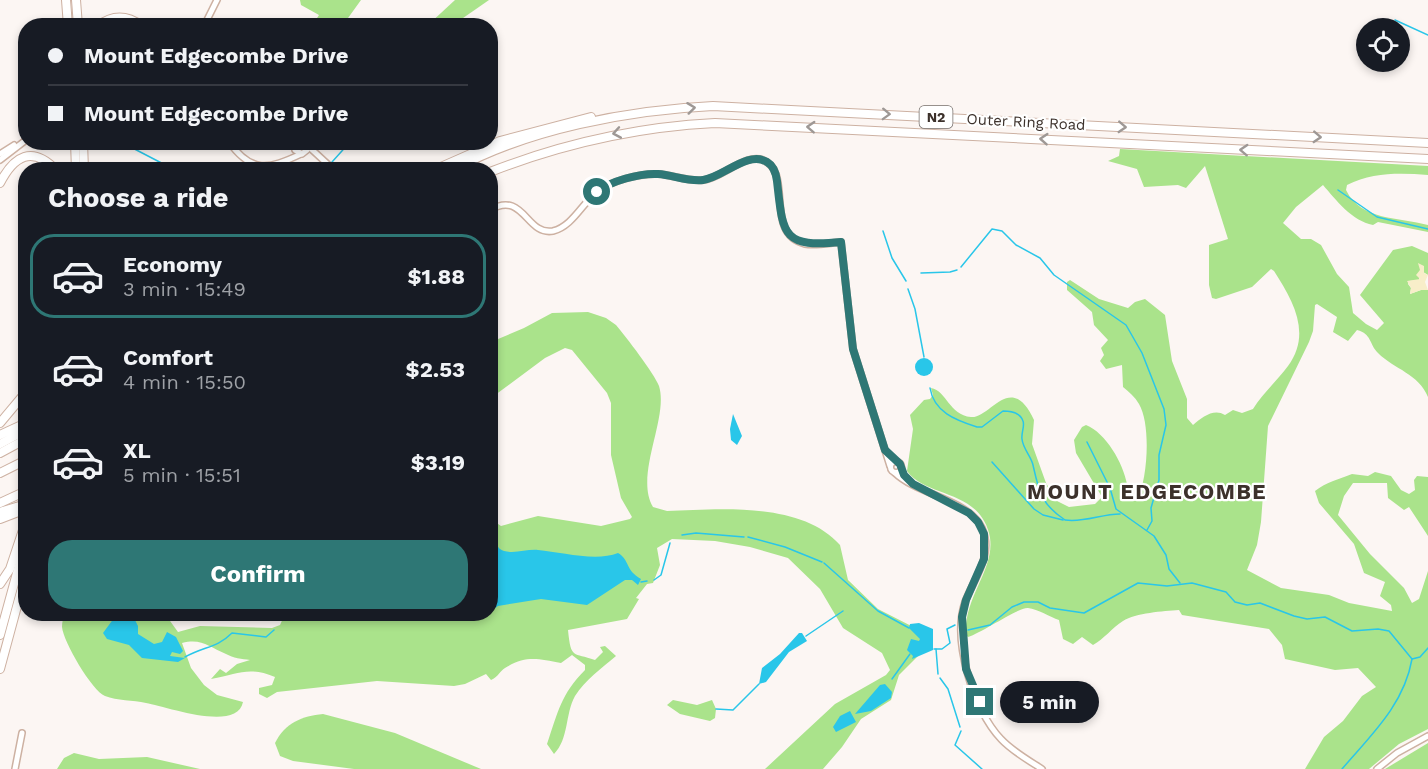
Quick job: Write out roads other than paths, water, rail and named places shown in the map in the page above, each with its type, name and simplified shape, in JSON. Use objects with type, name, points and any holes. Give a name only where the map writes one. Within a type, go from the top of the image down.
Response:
[{"type":"highway","points":[[66,0],[67,18]]},
{"type":"highway","points":[[76,0],[77,18]]},
{"type":"highway","name":"Outer Ring Road","points":[[470,162],[486,154],[553,132],[611,118],[699,107],[737,106],[1428,143]]},
{"type":"highway","points":[[498,142],[554,125],[620,111],[657,112]]},
{"type":"highway","name":"Outer Ring Road","points":[[498,168],[600,136],[715,123],[1428,159]]},
{"type":"highway","points":[[452,162],[480,150]]},
{"type":"highway","points":[[0,183],[15,160],[26,156],[40,158],[45,162]]},
{"type":"highway","points":[[0,423],[18,402]]},
{"type":"highway","points":[[0,435],[18,427]]},
{"type":"highway","points":[[0,444],[18,434]]},
{"type":"highway","points":[[0,453],[18,443]]},
{"type":"highway","points":[[0,473],[18,464]]},
{"type":"highway","points":[[0,503],[18,495]]},
{"type":"highway","points":[[0,512],[18,506]]},
{"type":"highway","points":[[0,519],[18,512]]},
{"type":"highway","points":[[0,584],[10,569],[18,543]]},
{"type":"highway","points":[[0,635],[18,569]]},
{"type":"highway","points":[[0,669],[18,602]]},
{"type":"street","points":[[208,18],[217,0]]},
{"type":"street","points":[[0,154],[18,144]]},
{"type":"street","points":[[0,160],[18,146]]},
{"type":"street","points":[[235,150],[248,162]]},
{"type":"street","points":[[290,159],[295,150]]},
{"type":"street","points":[[300,150],[302,154]]},
{"type":"street","points":[[302,154],[304,150]]},
{"type":"street","points":[[310,150],[324,162]]},
{"type":"street","points":[[283,162],[302,154],[313,154]]},
{"type":"street","points":[[498,207],[513,206],[538,228],[552,231],[564,226],[600,189],[638,176],[659,174],[703,180],[750,160],[760,159],[769,163],[776,175],[782,222],[788,234],[796,240],[809,244],[841,242],[853,349],[885,450],[893,464],[917,488],[963,509],[981,528],[986,552],[966,600],[962,617],[966,669],[972,688],[997,734],[1042,769]]},
{"type":"street","points":[[893,464],[900,464],[898,471]]},
{"type":"street","points":[[15,769],[24,733]]},
{"type":"street","points":[[1377,769],[1397,753],[1428,736]]},
{"type":"water","points":[[924,358],[930,361],[933,367],[930,373],[924,376],[918,373],[915,367],[918,361]]},
{"type":"water","points":[[733,414],[742,436],[737,445],[731,440],[730,429]]},
{"type":"water","points":[[498,547],[508,552],[538,550],[589,557],[618,553],[632,572],[641,579],[638,585],[632,580],[625,580],[587,605],[541,599],[498,606]]},
{"type":"water","points":[[112,621],[136,621],[138,634],[154,644],[162,642],[167,632],[176,637],[183,651],[180,654],[172,652],[170,656],[185,658],[178,662],[142,658],[129,645],[107,639],[103,633]]},
{"type":"water","points":[[919,623],[933,629],[933,650],[912,659],[913,656],[907,650],[911,639],[919,641],[920,639],[909,628],[910,624]]},
{"type":"water","points":[[799,633],[802,633],[807,641],[789,652],[766,682],[759,684],[762,668],[780,654]]},
{"type":"water","points":[[885,684],[892,692],[891,698],[871,711],[855,714],[880,685]]},
{"type":"water","points":[[850,711],[856,722],[836,732],[833,727],[840,716]]},
{"type":"waterway","points":[[1410,27],[1428,35]]},
{"type":"waterway","points":[[136,150],[160,162]]},
{"type":"waterway","points":[[332,162],[343,150]]},
{"type":"waterway","points":[[1338,190],[1377,217],[1428,229]]},
{"type":"waterway","points":[[961,267],[992,229],[1002,231],[1016,245],[1040,258],[1054,275],[1126,325],[1142,353],[1164,409],[1166,425],[1159,455],[1159,480],[1151,508],[1152,521],[1147,530]]},
{"type":"waterway","points":[[883,231],[892,258],[906,281]]},
{"type":"waterway","points":[[921,273],[957,270]]},
{"type":"waterway","points":[[908,289],[915,309],[924,357]]},
{"type":"waterway","points":[[930,388],[936,403],[947,414],[977,427],[982,427],[1003,411],[1020,416],[1023,423],[1023,443],[1032,462],[1042,497],[1065,520],[1120,514]]},
{"type":"waterway","points":[[1087,442],[1110,488],[1116,509],[1154,536],[1166,555],[1169,569],[1180,583]]},
{"type":"waterway","points":[[992,462],[1034,509],[1043,515],[1063,520]]},
{"type":"waterway","points":[[682,535],[696,533],[744,537]]},
{"type":"waterway","points":[[748,537],[785,547],[822,562]]},
{"type":"waterway","points":[[654,580],[661,575],[670,543]]},
{"type":"waterway","points":[[824,563],[878,611],[909,628]]},
{"type":"waterway","points":[[641,582],[647,581]]},
{"type":"waterway","points":[[968,630],[990,625],[1012,607],[1024,602],[1038,602],[1050,608],[1084,613],[1138,583],[1167,586],[1192,583],[1226,592],[1235,602],[1247,605],[1260,603],[1307,619],[1325,617],[1352,631],[1378,629],[1389,631],[1412,659],[1420,657],[1428,648]]},
{"type":"waterway","points":[[806,636],[843,611]]},
{"type":"waterway","points":[[934,649],[942,649],[950,643],[947,629],[955,625]]},
{"type":"waterway","points":[[185,657],[216,644],[232,633],[266,637],[274,630]]},
{"type":"waterway","points":[[936,649],[938,674]]},
{"type":"waterway","points":[[892,679],[910,654]]},
{"type":"waterway","points":[[1342,769],[1394,705],[1408,676],[1412,659]]},
{"type":"waterway","points":[[940,678],[948,689],[960,727]]},
{"type":"waterway","points":[[716,709],[733,710],[759,684]]},
{"type":"waterway","points":[[961,731],[955,745],[982,769]]},
{"type":"district","name":"MOUNT EDGECOMBE","points":[[1147,491]]}]
